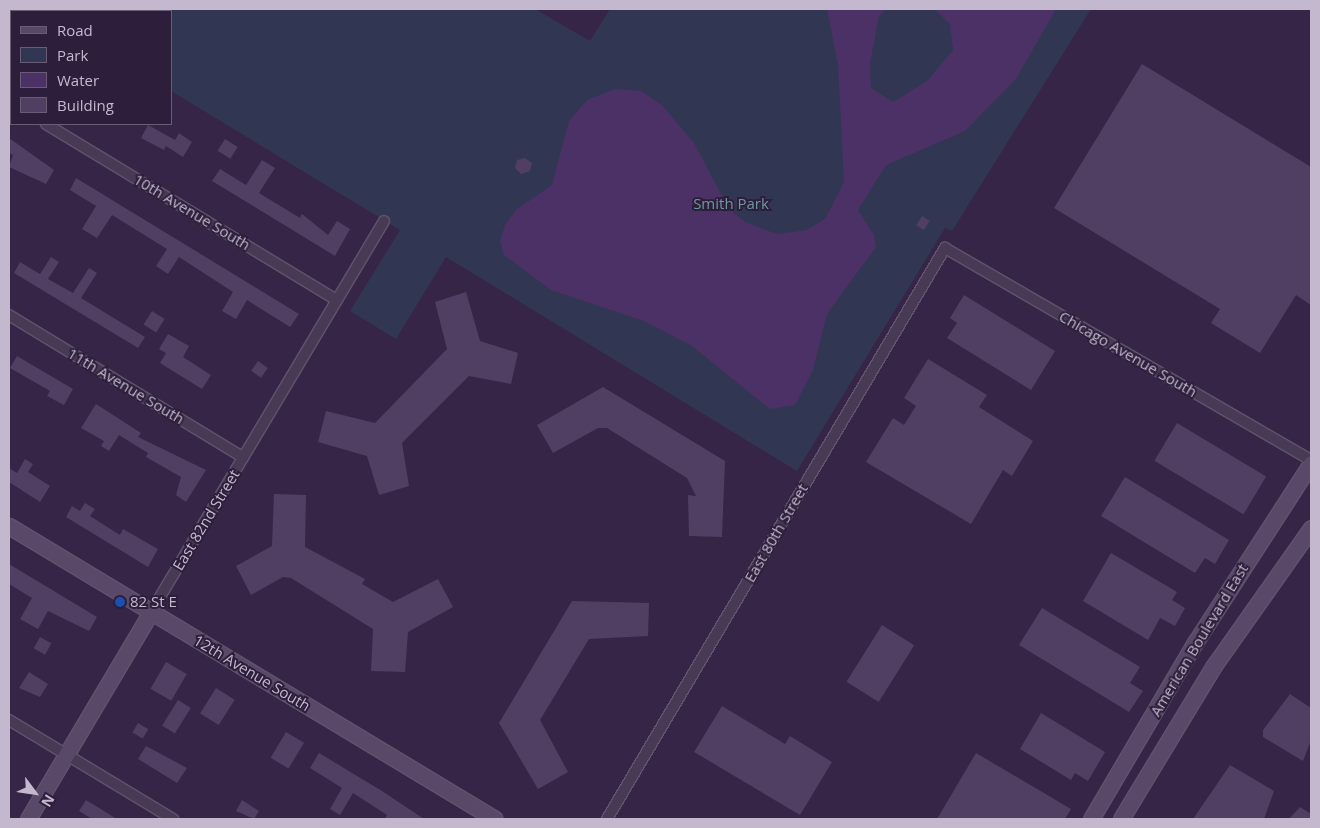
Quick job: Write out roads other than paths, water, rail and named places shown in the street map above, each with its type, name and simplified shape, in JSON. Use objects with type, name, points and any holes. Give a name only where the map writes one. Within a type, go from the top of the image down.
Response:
[{"type":"street","name":"10th Avenue South","points":[[48,125],[337,300]]},
{"type":"street","name":"East 82nd Street","points":[[28,819],[384,221]]},
{"type":"street","name":"Chicago Avenue South","points":[[945,248],[1311,461]]},
{"type":"street","name":"East 80th Street","points":[[607,819],[945,248]]},
{"type":"street","name":"11th Avenue South","points":[[9,315],[243,457]]},
{"type":"street","name":"American Boulevard East","points":[[1091,819],[1201,634],[1311,461]]},
{"type":"street","name":"12th Avenue South","points":[[9,526],[495,819]]},
{"type":"street","name":"American Boulevard East","points":[[1121,819],[1213,667],[1309,535]]},
{"type":"street","points":[[9,720],[172,819]]},
{"type":"water","points":[[827,9],[886,9],[879,16],[870,63],[871,88],[893,102],[927,81],[953,50],[950,24],[934,9],[1056,9],[1016,79],[965,131],[886,165],[858,210],[874,235],[876,247],[827,314],[813,370],[795,405],[770,409],[692,346],[644,321],[551,290],[504,255],[500,241],[505,225],[517,209],[552,185],[569,121],[587,100],[615,89],[641,91],[662,105],[694,143],[729,209],[745,222],[777,234],[807,230],[825,219],[844,182],[838,65]]},
{"type":"place","name":"82 St E","points":[[120,602]]},
{"type":"park label","name":"Smith Park","points":[[731,204]]}]
